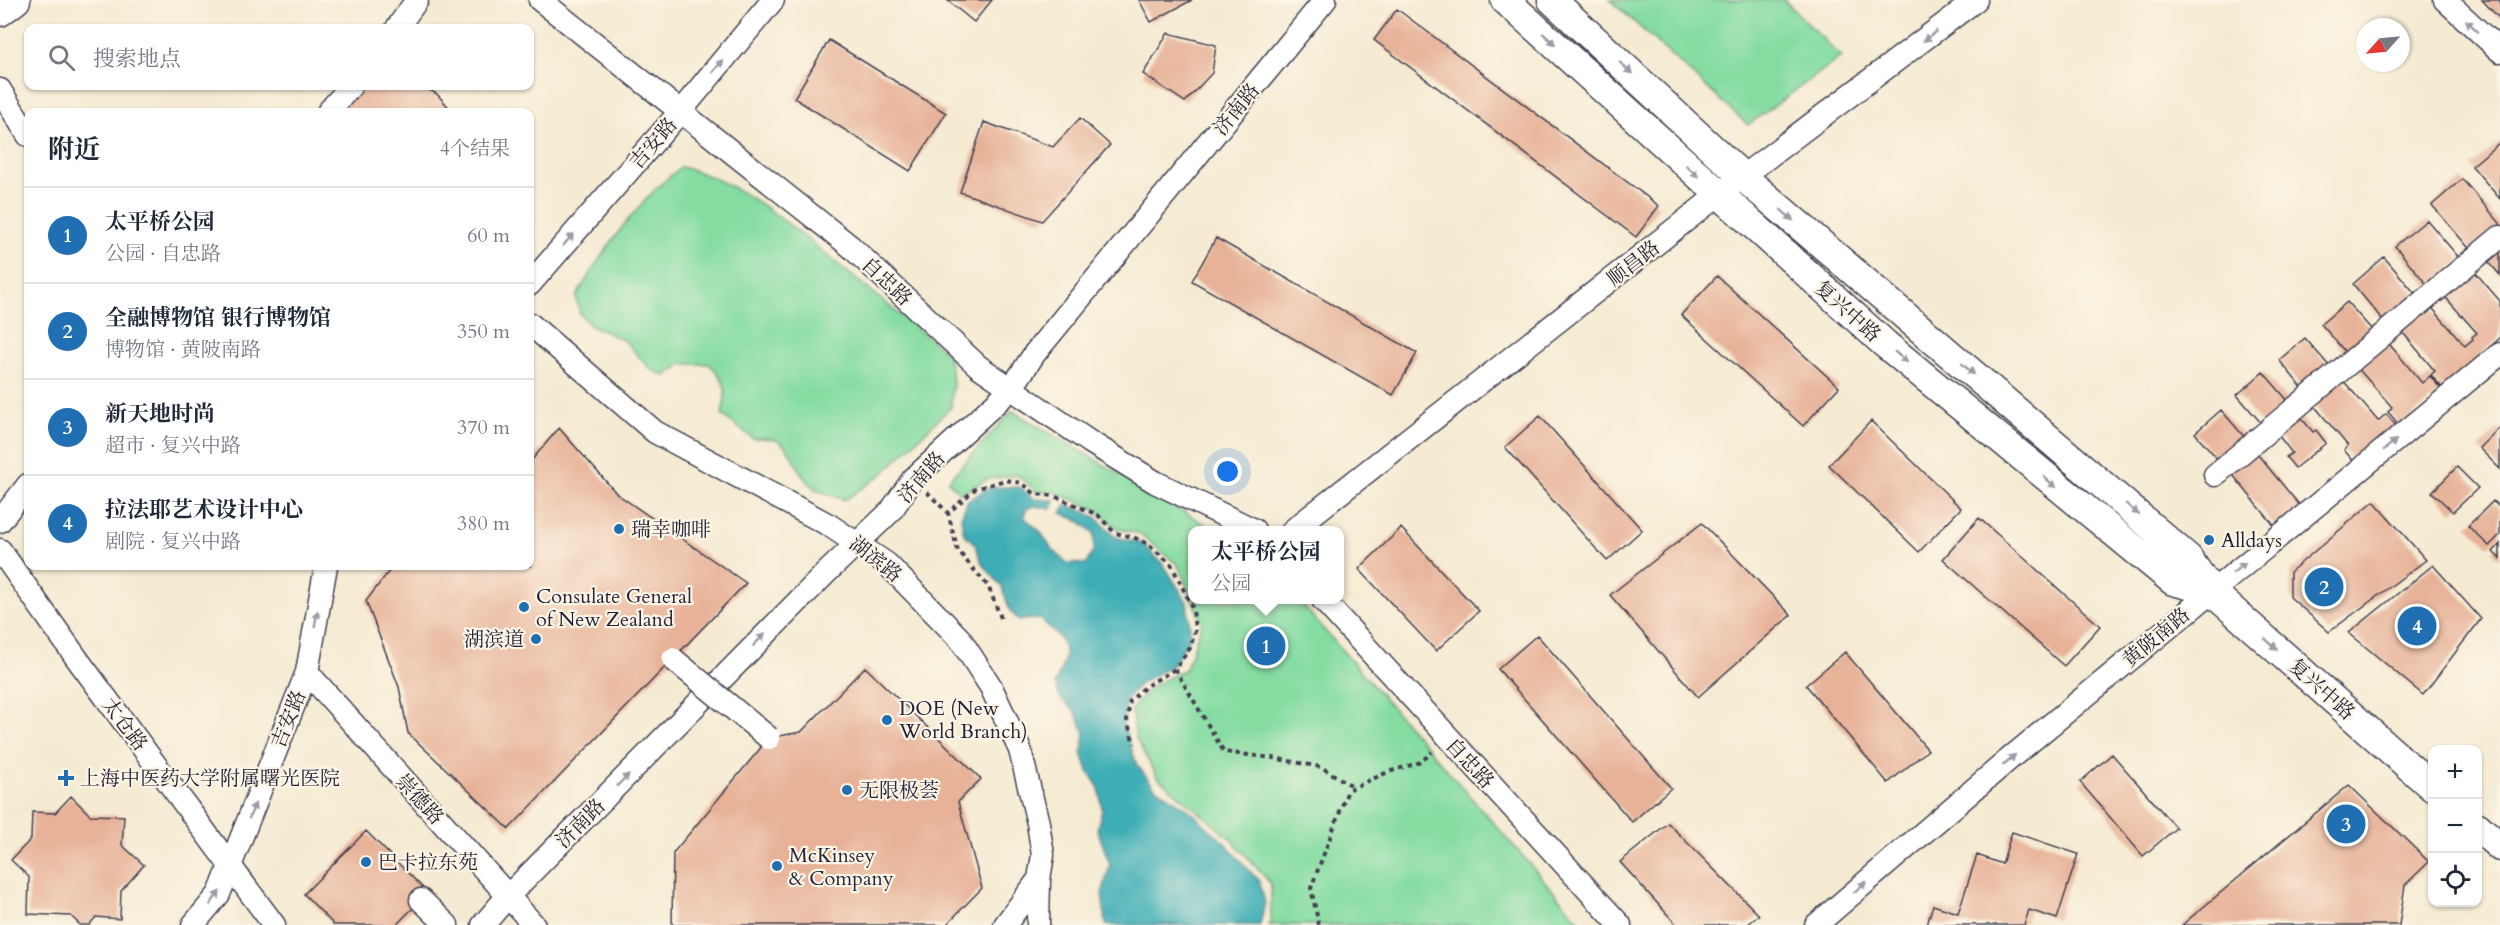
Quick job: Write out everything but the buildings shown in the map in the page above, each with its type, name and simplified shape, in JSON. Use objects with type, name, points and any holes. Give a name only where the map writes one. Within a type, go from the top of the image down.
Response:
[{"type":"main road","points":[[0,12],[16,0]]},
{"type":"main road","name":"复兴中路","points":[[1505,0],[1885,344],[2120,540],[2173,581],[2211,591]]},
{"type":"main road","name":"复兴中路","points":[[1552,0],[1743,177],[2188,558],[2211,591],[2428,783]]},
{"type":"main road","points":[[2482,831],[2500,847]]},
{"type":"street","points":[[400,24],[417,0]]},
{"type":"street","name":"自忠路","points":[[540,0],[850,246],[978,366],[1090,442],[1155,482],[1244,526]]},
{"type":"street","name":"吉安路","points":[[534,279],[681,111],[773,0]]},
{"type":"street","name":"济南路","points":[[483,925],[508,896],[710,690],[891,511],[913,479],[1011,389],[1042,344],[1326,0]]},
{"type":"street","name":"顺昌路","points":[[1299,526],[1718,195],[1976,0]]},
{"type":"street","points":[[2445,0],[2500,51]]},
{"type":"street","points":[[0,90],[24,129]]},
{"type":"street","points":[[332,108],[347,90]]},
{"type":"street","points":[[2215,475],[2500,237]]},
{"type":"street","name":"湖滨路","points":[[534,327],[655,432],[859,544],[888,564],[960,639],[991,687],[1020,750],[1038,823],[1043,855],[1039,879],[1038,925]]},
{"type":"street","name":"黄陂南路","points":[[1816,925],[2211,591],[2500,354]]},
{"type":"street","points":[[0,521],[24,490]]},
{"type":"street","name":"太仓路","points":[[0,550],[78,660],[274,925]]},
{"type":"street","name":"吉安路","points":[[193,925],[219,894],[307,672],[325,570]]},
{"type":"street","name":"自忠路","points":[[1327,604],[1620,925]]},
{"type":"street","points":[[673,659],[770,738]]},
{"type":"street","name":"崇德路","points":[[307,672],[534,925]]},
{"type":"street","points":[[1005,925],[1039,879]]},
{"type":"street","points":[[421,900],[447,925]]},
{"type":"path","points":[[913,479],[948,513],[958,551],[988,586],[1001,618]]},
{"type":"path","points":[[948,513],[975,489],[1005,480],[1022,483],[1035,494],[1054,496],[1076,504],[1098,515],[1115,533],[1133,537],[1148,544],[1171,564],[1188,599]]},
{"type":"path","points":[[1134,744],[1127,720],[1130,701],[1146,686],[1175,669],[1190,648],[1195,631],[1191,604]]},
{"type":"path","points":[[1175,669],[1224,752],[1321,767],[1354,787]]},
{"type":"path","points":[[1319,925],[1311,888],[1348,790],[1388,772],[1421,762],[1448,739]]},
{"type":"green space","points":[[1610,0],[1784,0],[1841,57],[1748,125]]},
{"type":"green space","points":[[681,167],[725,183],[765,207],[803,235],[948,354],[953,381],[951,407],[881,475],[845,500],[814,488],[785,446],[778,441],[768,438],[754,439],[722,415],[725,399],[723,382],[709,364],[682,364],[666,376],[650,369],[625,341],[590,325],[580,314],[576,297],[598,261],[636,210]]},
{"type":"green space","points":[[1012,411],[1208,526],[1188,526],[1188,589],[1178,565],[1140,534],[1116,528],[1097,510],[1054,492],[1037,492],[1017,475],[988,479],[961,494],[948,481]]},
{"type":"green space","points":[[1194,604],[1302,604],[1583,925],[1269,925],[1271,922],[1271,884],[1231,839],[1157,777],[1136,738],[1131,710],[1150,687],[1186,669],[1202,623]]},
{"type":"water","points":[[991,487],[1020,487],[1034,499],[1055,500],[1052,509],[1034,506],[1026,509],[1024,517],[1039,530],[1052,549],[1067,563],[1086,564],[1094,549],[1094,533],[1079,521],[1061,513],[1066,504],[1096,517],[1115,537],[1142,543],[1164,565],[1187,602],[1191,636],[1173,665],[1141,683],[1126,699],[1123,724],[1137,765],[1155,788],[1187,808],[1225,843],[1260,882],[1265,903],[1260,925],[1106,925],[1102,894],[1110,865],[1097,829],[1102,810],[1099,788],[1088,771],[1082,753],[1085,733],[1074,710],[1060,698],[1055,683],[1064,662],[1064,647],[1056,634],[1040,619],[1019,620],[1010,611],[1002,587],[982,563],[975,544],[964,534],[961,517],[968,500]]},
{"type":"place","name":"瑞幸咖啡","points":[[619,529]]},
{"type":"place","name":"Alldays","points":[[2209,540]]},
{"type":"place","name":"全融博物馆 银行博物馆","points":[[2324,587]]},
{"type":"place","name":"Consulate General of New Zealand","points":[[524,607]]},
{"type":"place","name":"拉法耶艺术设计中心","points":[[2417,626]]},
{"type":"place","name":"湖滨道","points":[[536,639]]},
{"type":"place","name":"太平桥公园","points":[[1266,646]]},
{"type":"place","name":"DOE (New World Branch)","points":[[887,720]]},
{"type":"place","name":"上海中医药大学附属曙光医院","points":[[66,778]]},
{"type":"place","name":"无限极荟","points":[[847,790]]},
{"type":"place","name":"新天地时尚","points":[[2346,824]]},
{"type":"place","name":"巴卡拉东苑","points":[[366,862]]},
{"type":"place","name":"McKinsey & Company","points":[[777,866]]}]
